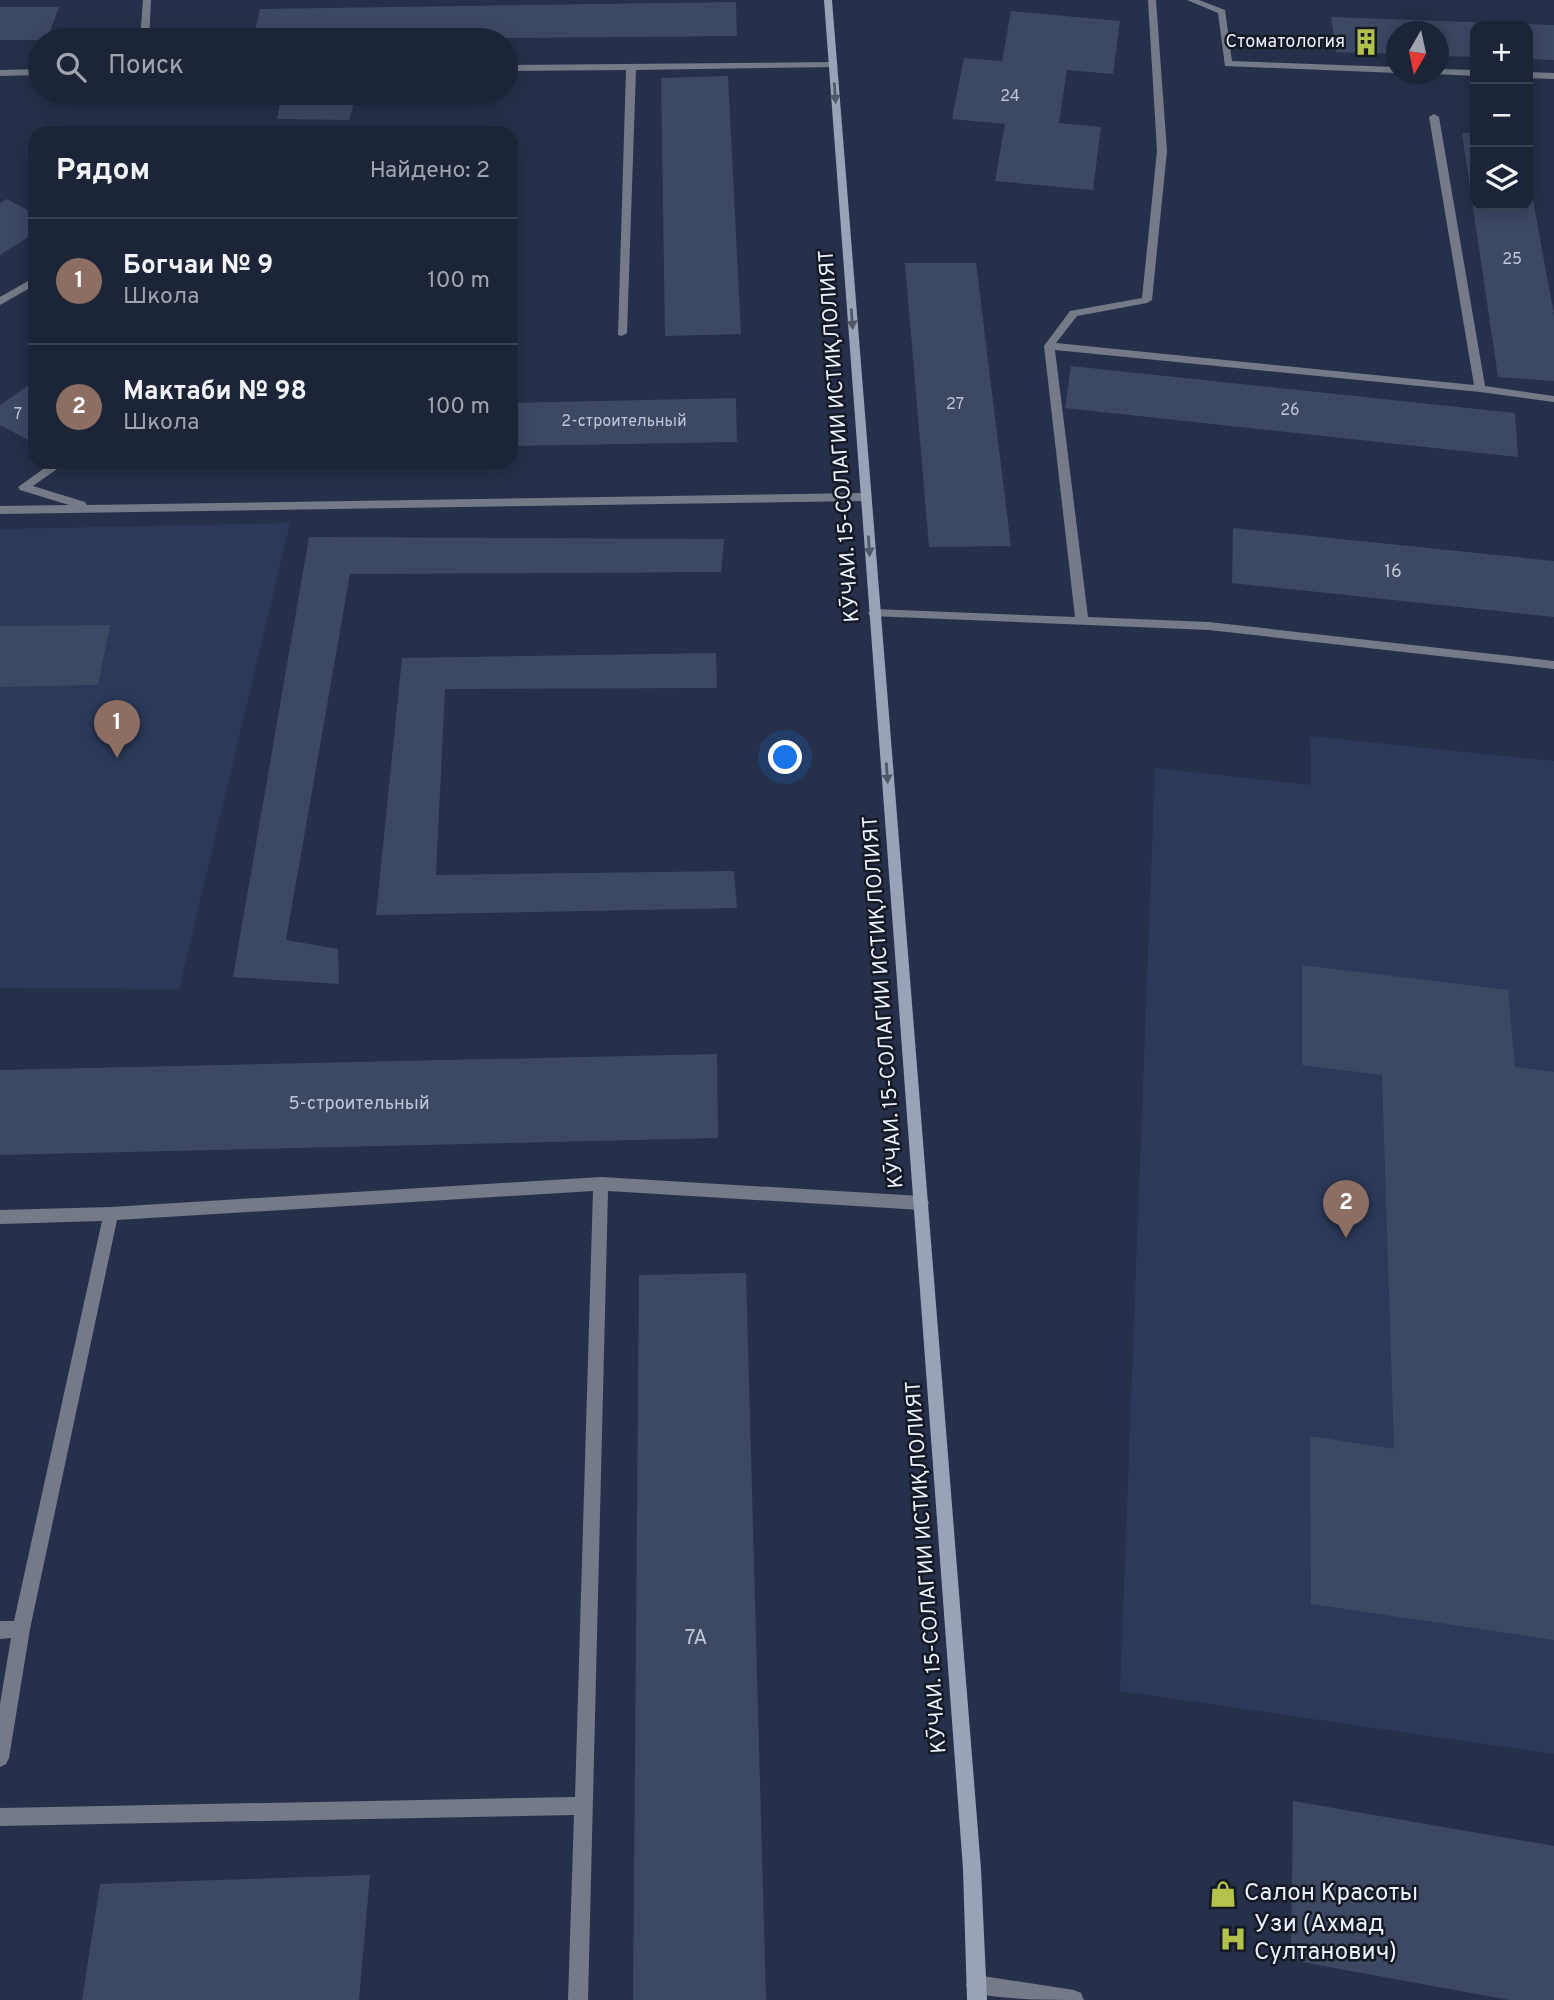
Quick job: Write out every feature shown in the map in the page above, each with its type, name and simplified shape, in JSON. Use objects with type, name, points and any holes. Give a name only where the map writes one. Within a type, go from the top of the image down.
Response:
[{"type":"street","name":"КӮЧАИ. 15-СОЛАГИИ ИСТИҚЛОЛИЯТ","points":[[828,0],[972,1869],[976,1993]]},
{"type":"lane","points":[[146,28],[147,0]]},
{"type":"lane","points":[[1082,621],[1049,346],[1074,313],[1147,300],[1162,151],[1152,0]]},
{"type":"lane","points":[[1191,0],[1222,12],[1228,64],[1386,70]]},
{"type":"lane","points":[[518,68],[833,65]]},
{"type":"lane","points":[[622,333],[631,67]]},
{"type":"lane","points":[[0,73],[28,72]]},
{"type":"lane","points":[[1449,72],[1470,73]]},
{"type":"lane","points":[[1533,75],[1554,76]]},
{"type":"lane","points":[[1434,117],[1480,389]]},
{"type":"lane","points":[[0,302],[28,284]]},
{"type":"lane","points":[[1049,346],[1480,389],[1554,399]]},
{"type":"lane","points":[[51,469],[24,487],[96,510]]},
{"type":"lane","points":[[0,510],[866,497]]},
{"type":"lane","points":[[874,613],[1209,626],[1554,665]]},
{"type":"lane","points":[[0,1217],[111,1214],[601,1184],[920,1203]]},
{"type":"lane","points":[[578,2000],[601,1184]]},
{"type":"lane","points":[[0,1758],[21,1629],[111,1214]]},
{"type":"lane","points":[[0,1630],[21,1629]]},
{"type":"lane","points":[[0,1816],[584,1805]]},
{"type":"lane","points":[[976,1993],[1074,2000]]},
{"type":"shaded area","points":[[290,523],[179,989],[0,988],[0,529]]},
{"type":"shaded area","points":[[1310,736],[1554,761],[1554,1754],[1120,1691],[1155,768],[1311,785]]},
{"type":"building","points":[[736,2],[737,36],[518,38],[518,28],[256,28],[260,9]]},
{"type":"building","points":[[0,7],[59,7],[51,28],[28,28],[28,40],[0,40]]},
{"type":"building","points":[[1011,11],[1120,21],[1113,74],[1067,70],[1059,123],[1101,127],[1093,190],[995,181],[1005,124],[952,119],[964,58],[1002,61]]},
{"type":"building","points":[[1331,17],[1442,21],[1386,21],[1386,54],[1336,52]]},
{"type":"building","points":[[1449,21],[1470,22],[1470,57],[1449,56]]},
{"type":"building","points":[[1533,24],[1554,25],[1554,60],[1533,59]]},
{"type":"building","points":[[728,76],[741,334],[665,336],[661,78]]},
{"type":"building","points":[[280,105],[353,105],[349,120],[277,119]]},
{"type":"building","points":[[1462,133],[1470,133],[1470,187]]},
{"type":"building","points":[[7,199],[28,210],[28,237],[0,255],[0,203]]},
{"type":"building","points":[[1533,200],[1554,315],[1554,381],[1498,377],[1473,210],[1533,210]]},
{"type":"building","points":[[905,263],[976,263],[1011,546],[929,547]]},
{"type":"building","points":[[1071,366],[1515,413],[1518,457],[1065,408]]},
{"type":"building","points":[[28,386],[28,440],[0,425],[0,405]]},
{"type":"building","points":[[736,398],[737,442],[518,446],[518,403]]},
{"type":"building","points":[[1233,528],[1554,561],[1554,617],[1232,583]]},
{"type":"building","points":[[309,537],[724,539],[721,572],[350,574],[286,940],[338,949],[339,984],[233,977]]},
{"type":"building","points":[[110,625],[98,685],[0,687],[0,626]]},
{"type":"building","points":[[716,653],[717,688],[445,689],[436,875],[734,871],[737,908],[376,915],[402,658]]},
{"type":"building","points":[[1302,965],[1508,990],[1515,1067],[1554,1072],[1554,1640],[1311,1604],[1310,1436],[1394,1449],[1382,1075],[1302,1065]]},
{"type":"building","points":[[717,1054],[718,1138],[0,1155],[0,1070]]},
{"type":"building","points":[[746,1273],[766,2000],[633,2000],[639,1275]]},
{"type":"building","points":[[1293,1801],[1554,1846],[1554,2000],[1509,2000],[1291,1960]]},
{"type":"building","points":[[370,1875],[359,2000],[82,2000],[100,1884]]},
{"type":"place","name":"Стоматология","points":[[1366,42]]},
{"type":"place","name":"Богчаи № 9","points":[[117,758]]},
{"type":"place","name":"Мактаби № 98","points":[[1346,1238]]},
{"type":"place","name":"Салон Красоты","points":[[1223,1894]]},
{"type":"place","name":"Узи (Ахмад Султанович)","points":[[1233,1939]]}]
